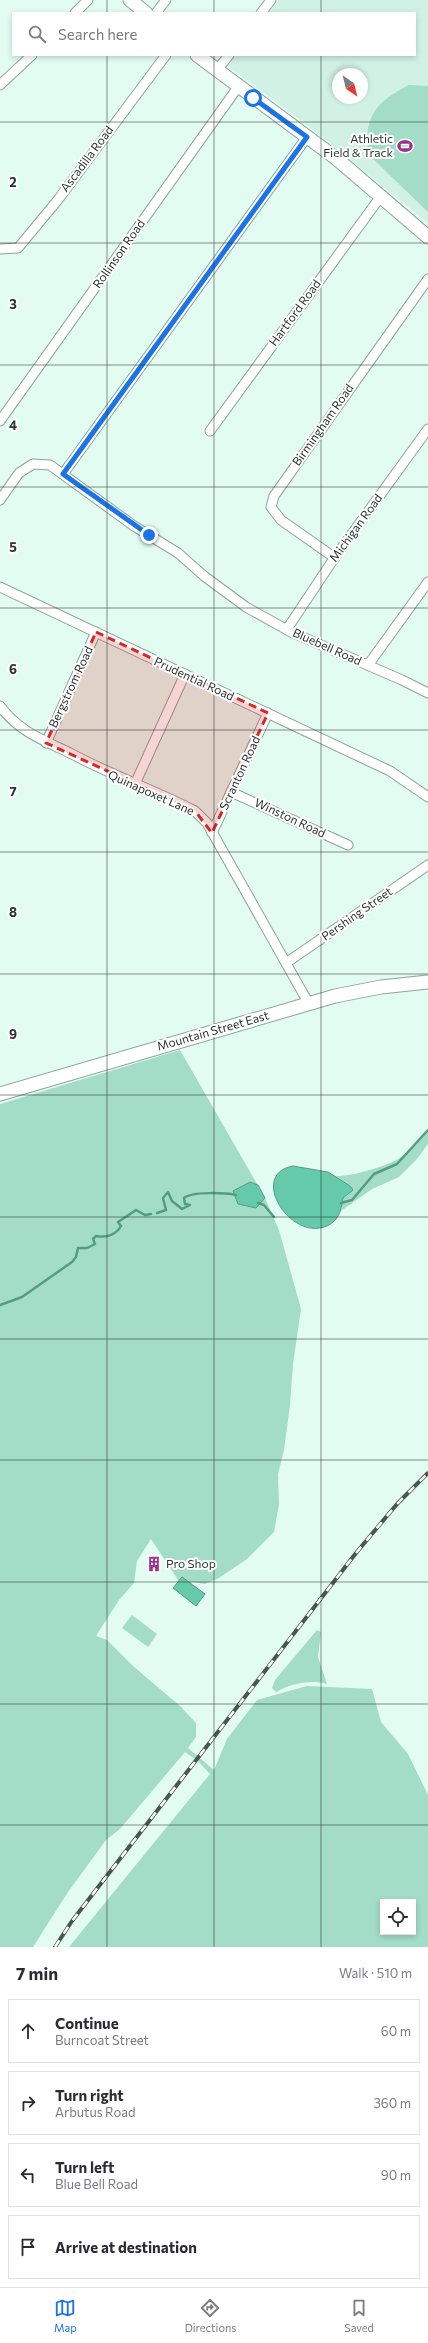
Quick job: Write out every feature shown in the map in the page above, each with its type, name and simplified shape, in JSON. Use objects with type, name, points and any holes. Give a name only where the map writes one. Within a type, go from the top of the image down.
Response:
[{"type":"main road","points":[[130,0],[145,12]]},
{"type":"main road","points":[[198,56],[307,137],[381,196],[428,237]]},
{"type":"main road","name":"Mountain Street East","points":[[0,1094],[308,1004],[381,987],[428,982]]},
{"type":"street","points":[[76,12],[88,0]]},
{"type":"street","points":[[157,12],[166,0]]},
{"type":"street","points":[[262,12],[271,0]]},
{"type":"street","points":[[0,84],[31,56]]},
{"type":"street","name":"Ascadilla Road","points":[[0,249],[18,248],[57,200],[165,56]]},
{"type":"street","points":[[217,70],[228,56]]},
{"type":"street","name":"Rollinson Road","points":[[0,421],[238,87]]},
{"type":"street","points":[[63,474],[307,137]]},
{"type":"street","name":"Hartford Road","points":[[210,431],[381,196]]},
{"type":"street","name":"Birmingham Road","points":[[335,558],[278,518],[272,507],[274,496],[428,279]]},
{"type":"street","name":"Michigan Road","points":[[287,629],[335,558],[428,429]]},
{"type":"street","name":"Bluebell Road","points":[[0,500],[19,473],[33,464],[50,465],[134,526],[178,553],[230,596],[287,629],[428,694]]},
{"type":"street","points":[[368,666],[428,582]]},
{"type":"street","name":"Prudential Road","points":[[0,587],[389,770],[428,797]]},
{"type":"street","name":"Bergstrom Road","points":[[46,742],[96,632]]},
{"type":"street","points":[[135,784],[185,674]]},
{"type":"street","name":"Quinapoxet Lane","points":[[0,706],[10,719],[22,729],[46,742],[100,770],[195,811],[207,823],[308,1004]]},
{"type":"street","name":"Scranton Road","points":[[212,833],[268,713]]},
{"type":"street","name":"Winston Road","points":[[232,792],[348,845]]},
{"type":"street","name":"Pershing Street","points":[[286,963],[428,865]]},
{"type":"highlighted area","points":[[96,632],[268,713],[212,833],[195,811],[46,743]]},
{"type":"shaded area","points":[[279,0],[428,0],[428,223],[316,132],[228,66],[236,56],[416,56],[416,12],[270,12]]},
{"type":"shaded area","points":[[409,85],[428,86],[428,212],[369,155],[367,142],[370,120],[374,112],[388,97]]},
{"type":"shaded area","points":[[180,1050],[265,1198],[279,1230],[301,1309],[293,1364],[290,1405],[284,1450],[278,1474],[279,1504],[274,1532],[247,1559],[219,1578],[205,1584],[192,1582],[186,1592],[151,1539],[137,1561],[134,1583],[119,1600],[96,1636],[107,1640],[133,1666],[180,1706],[196,1723],[196,1737],[188,1748],[214,1770],[227,1739],[257,1700],[307,1686],[372,1689],[381,1722],[408,1754],[428,1795],[428,1947],[69,1947],[210,1774],[198,1761],[185,1752],[120,1829],[106,1840],[68,1892],[33,1947],[0,1947],[0,1104]]},
{"type":"shaded area","points":[[428,1131],[428,1144],[417,1159],[399,1177],[372,1189],[341,1211],[343,1198],[348,1195],[350,1186],[335,1176],[359,1173],[388,1164],[401,1157]]},
{"type":"shaded area","points":[[293,1166],[328,1172],[350,1186],[353,1190],[343,1198],[339,1215],[331,1224],[313,1228],[300,1224],[288,1216],[279,1205],[274,1193],[274,1181],[280,1172]]},
{"type":"shaded area","points":[[250,1182],[258,1185],[265,1198],[256,1208],[238,1204],[233,1191]]},
{"type":"shaded area","points":[[182,1577],[205,1594],[196,1606],[173,1588]]},
{"type":"shaded area","points":[[132,1615],[157,1634],[148,1647],[122,1628]]},
{"type":"shaded area","points":[[317,1630],[321,1632],[318,1657],[327,1684],[314,1682],[300,1683],[276,1692],[272,1688],[275,1680]]},
{"type":"waterway","points":[[341,1203],[352,1200],[374,1174],[397,1164],[428,1130]]},
{"type":"waterway","points":[[157,1213],[166,1210],[163,1198],[168,1192],[172,1201],[182,1209],[190,1205],[185,1204],[184,1198],[194,1194],[209,1193],[236,1195]]},
{"type":"waterway","points":[[258,1203],[264,1205],[274,1217]]},
{"type":"waterway","points":[[0,1305],[22,1297],[72,1262],[76,1257],[78,1248],[87,1248],[95,1244],[93,1239],[96,1236],[103,1237],[114,1234],[121,1226],[118,1222],[136,1210],[145,1215],[151,1214]]},
{"type":"railway","points":[[55,1947],[72,1921],[356,1553],[397,1504],[428,1473]]},
{"type":"place","name":"Athletic Field & Track","points":[[405,146]]},
{"type":"place","name":"Pro Shop","points":[[154,1564]]},
{"type":"route","points":[[149,535],[134,526],[63,474],[307,137],[253,98]]}]
